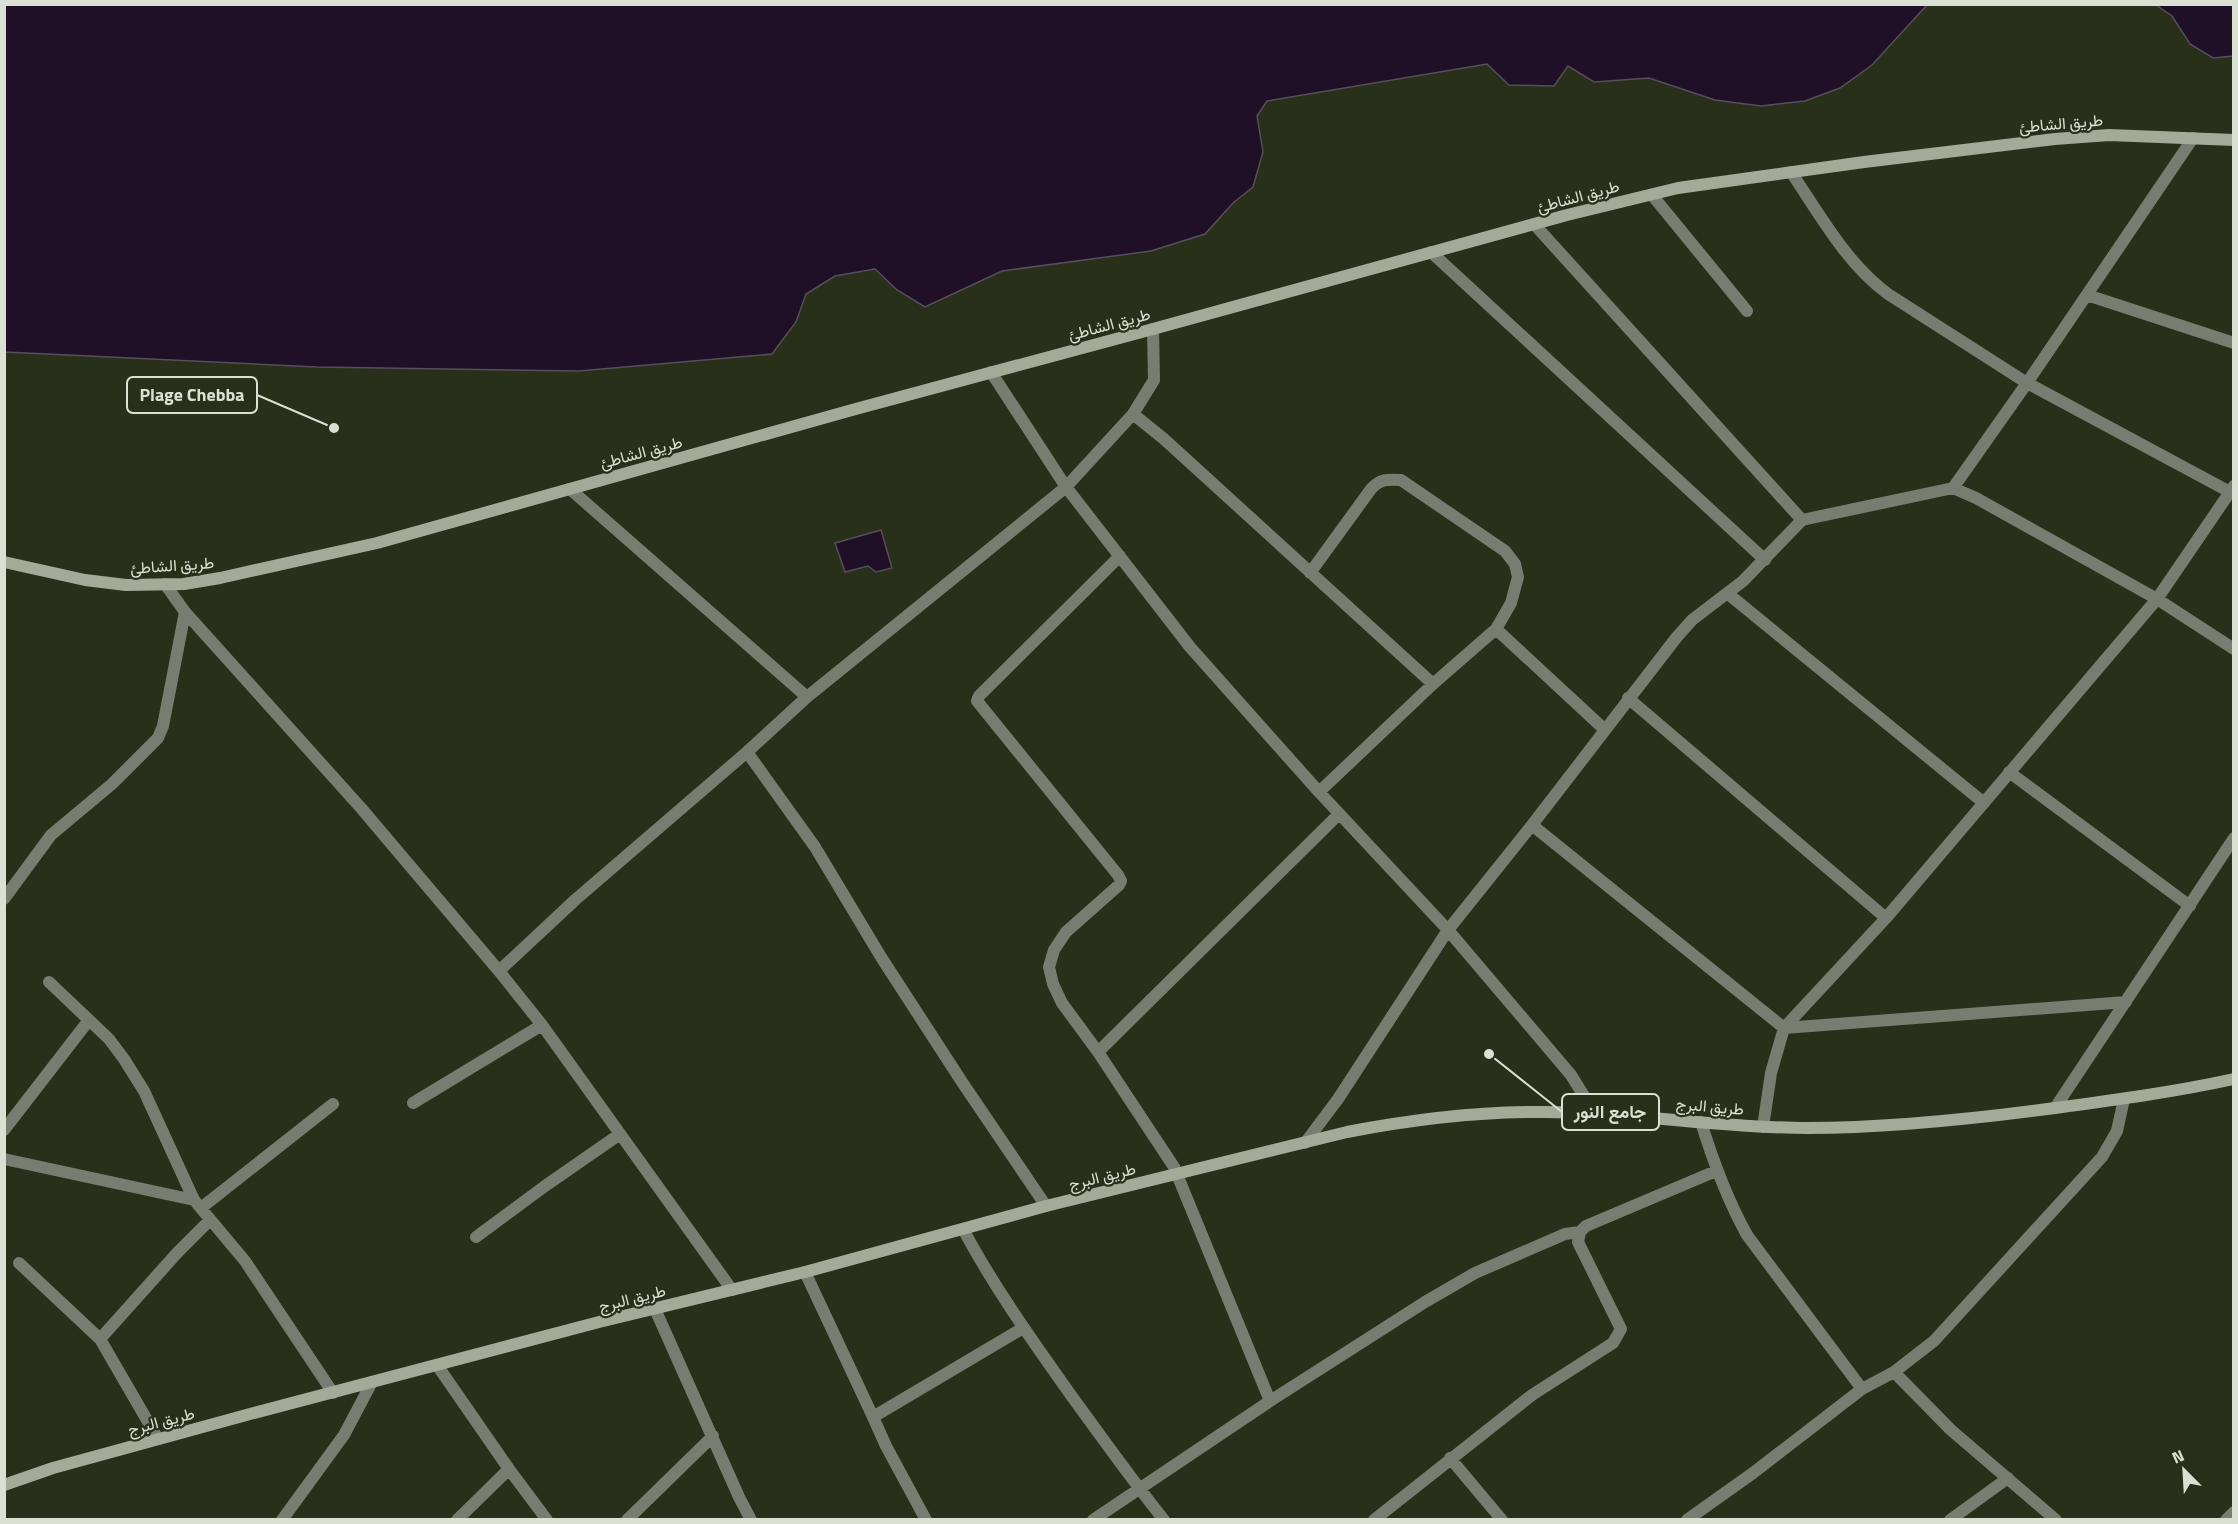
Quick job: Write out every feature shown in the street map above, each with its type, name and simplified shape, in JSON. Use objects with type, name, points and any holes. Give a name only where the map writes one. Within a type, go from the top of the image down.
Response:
[{"type":"street","name":"طريق الشاطئ","points":[[4,562],[85,580],[126,585],[165,584],[220,578],[301,561],[377,543],[1534,224],[1678,188],[2055,139],[2109,135],[2234,140]]},
{"type":"street","points":[[1953,488],[2028,383],[2193,138]]},
{"type":"street","points":[[1763,1127],[1771,1073],[1784,1028],[1886,918],[2157,599],[2232,489],[2028,383],[1871,282],[1848,257],[1791,172]]},
{"type":"street","points":[[1652,195],[1747,311]]},
{"type":"street","points":[[1534,224],[1802,520]]},
{"type":"street","points":[[1431,252],[1765,560]]},
{"type":"street","points":[[2087,295],[2234,343]]},
{"type":"street","points":[[499,970],[807,697],[1066,487],[1133,414],[1154,380],[1154,329]]},
{"type":"street","points":[[991,372],[1066,487],[1190,647],[1339,814],[1448,930],[1571,1075],[1595,1114]]},
{"type":"street","points":[[1133,414],[1164,438],[1433,684]]},
{"type":"street","points":[[1310,573],[1378,481],[1401,480],[1505,551],[1515,564],[1518,577],[1511,603],[1496,629],[1433,684],[1319,792]]},
{"type":"street","points":[[1305,1143],[1338,1099],[1448,930],[1532,825],[1628,698],[1687,626],[1765,560],[1802,520],[1953,488],[1976,498],[2157,599],[2234,649]]},
{"type":"street","points":[[570,489],[807,697]]},
{"type":"street","points":[[1120,556],[979,696],[977,701],[1121,881],[1066,932],[1054,950],[1049,967],[1053,984],[1062,1003],[1098,1052],[1177,1174],[1270,1401]]},
{"type":"street","points":[[165,584],[185,612],[361,807],[499,970],[542,1025],[732,1290]]},
{"type":"street","points":[[1727,593],[1984,803]]},
{"type":"street","points":[[4,899],[51,836],[112,784],[158,738],[163,726],[185,612]]},
{"type":"street","points":[[1496,629],[1604,729]]},
{"type":"street","points":[[1628,698],[1886,918]]},
{"type":"street","points":[[747,752],[815,847],[925,1024],[1046,1206]]},
{"type":"street","points":[[2009,772],[2190,906]]},
{"type":"street","points":[[1098,1052],[1339,814]]},
{"type":"street","points":[[1532,825],[1784,1028],[2126,1002]]},
{"type":"street","points":[[2055,1108],[2234,838]]},
{"type":"street","points":[[49,982],[109,1039],[136,1077],[198,1204],[258,1280],[333,1393]]},
{"type":"street","points":[[4,1130],[89,1020]]},
{"type":"street","points":[[413,1103],[542,1025]]},
{"type":"street","name":"طريق البرج","points":[[4,1485],[53,1468],[372,1382],[805,1272],[1046,1206],[1347,1132],[1423,1119],[1500,1113],[1595,1114],[1763,1127],[1848,1127],[1977,1119],[2124,1099],[2234,1079]]},
{"type":"street","points":[[1687,1520],[1753,1473],[1862,1389],[1894,1372],[1934,1341],[2102,1157],[2117,1131],[2124,1099]]},
{"type":"street","points":[[4,1160],[198,1204],[333,1104]]},
{"type":"street","points":[[1701,1122],[1716,1171],[1747,1235],[1862,1389]]},
{"type":"street","points":[[476,1237],[620,1134]]},
{"type":"street","points":[[1374,1520],[1532,1395],[1613,1343],[1618,1337],[1621,1329],[1578,1242],[1580,1232],[1586,1226],[1716,1171]]},
{"type":"street","points":[[100,1339],[177,1253],[210,1220]]},
{"type":"street","points":[[963,1229],[1001,1296],[1023,1328],[1139,1489],[1164,1520]]},
{"type":"street","points":[[1093,1520],[1402,1316],[1475,1273],[1565,1233],[1580,1232]]},
{"type":"street","points":[[19,1263],[100,1339],[158,1439]]},
{"type":"street","points":[[805,1272],[886,1446],[926,1520]]},
{"type":"street","points":[[655,1309],[739,1497],[752,1520]]},
{"type":"street","points":[[873,1417],[1023,1328]]},
{"type":"street","points":[[437,1365],[547,1520]]},
{"type":"street","points":[[1894,1372],[1951,1430],[2056,1520]]},
{"type":"street","points":[[282,1520],[344,1435],[372,1382]]},
{"type":"street","points":[[627,1520],[713,1436]]},
{"type":"street","points":[[1450,1458],[1502,1520]]},
{"type":"street","points":[[457,1520],[509,1469]]},
{"type":"street","points":[[1950,1520],[2008,1478]]},
{"type":"street","points":[[2226,1520],[2234,1512]]},
{"type":"shaded area","points":[[4,5],[1927,5],[1872,65],[1840,88],[1805,101],[1761,106],[1715,100],[1649,78],[1594,82],[1568,66],[1554,86],[1509,85],[1487,64],[1267,101],[1257,116],[1263,152],[1253,187],[1233,203],[1205,234],[1151,251],[1002,271],[925,307],[897,290],[875,269],[835,276],[806,294],[796,322],[772,354],[579,371],[317,367],[5,352]]},
{"type":"shaded area","points":[[2156,5],[2233,5],[2233,56],[2213,58],[2190,44],[2172,16]]},
{"type":"shaded area","points":[[881,530],[892,568],[876,572],[868,566],[845,572],[835,543]]},
{"type":"place","name":"Plage Chebba","points":[[334,428]]},
{"type":"place","name":"جامع النور","points":[[1489,1054]]}]
